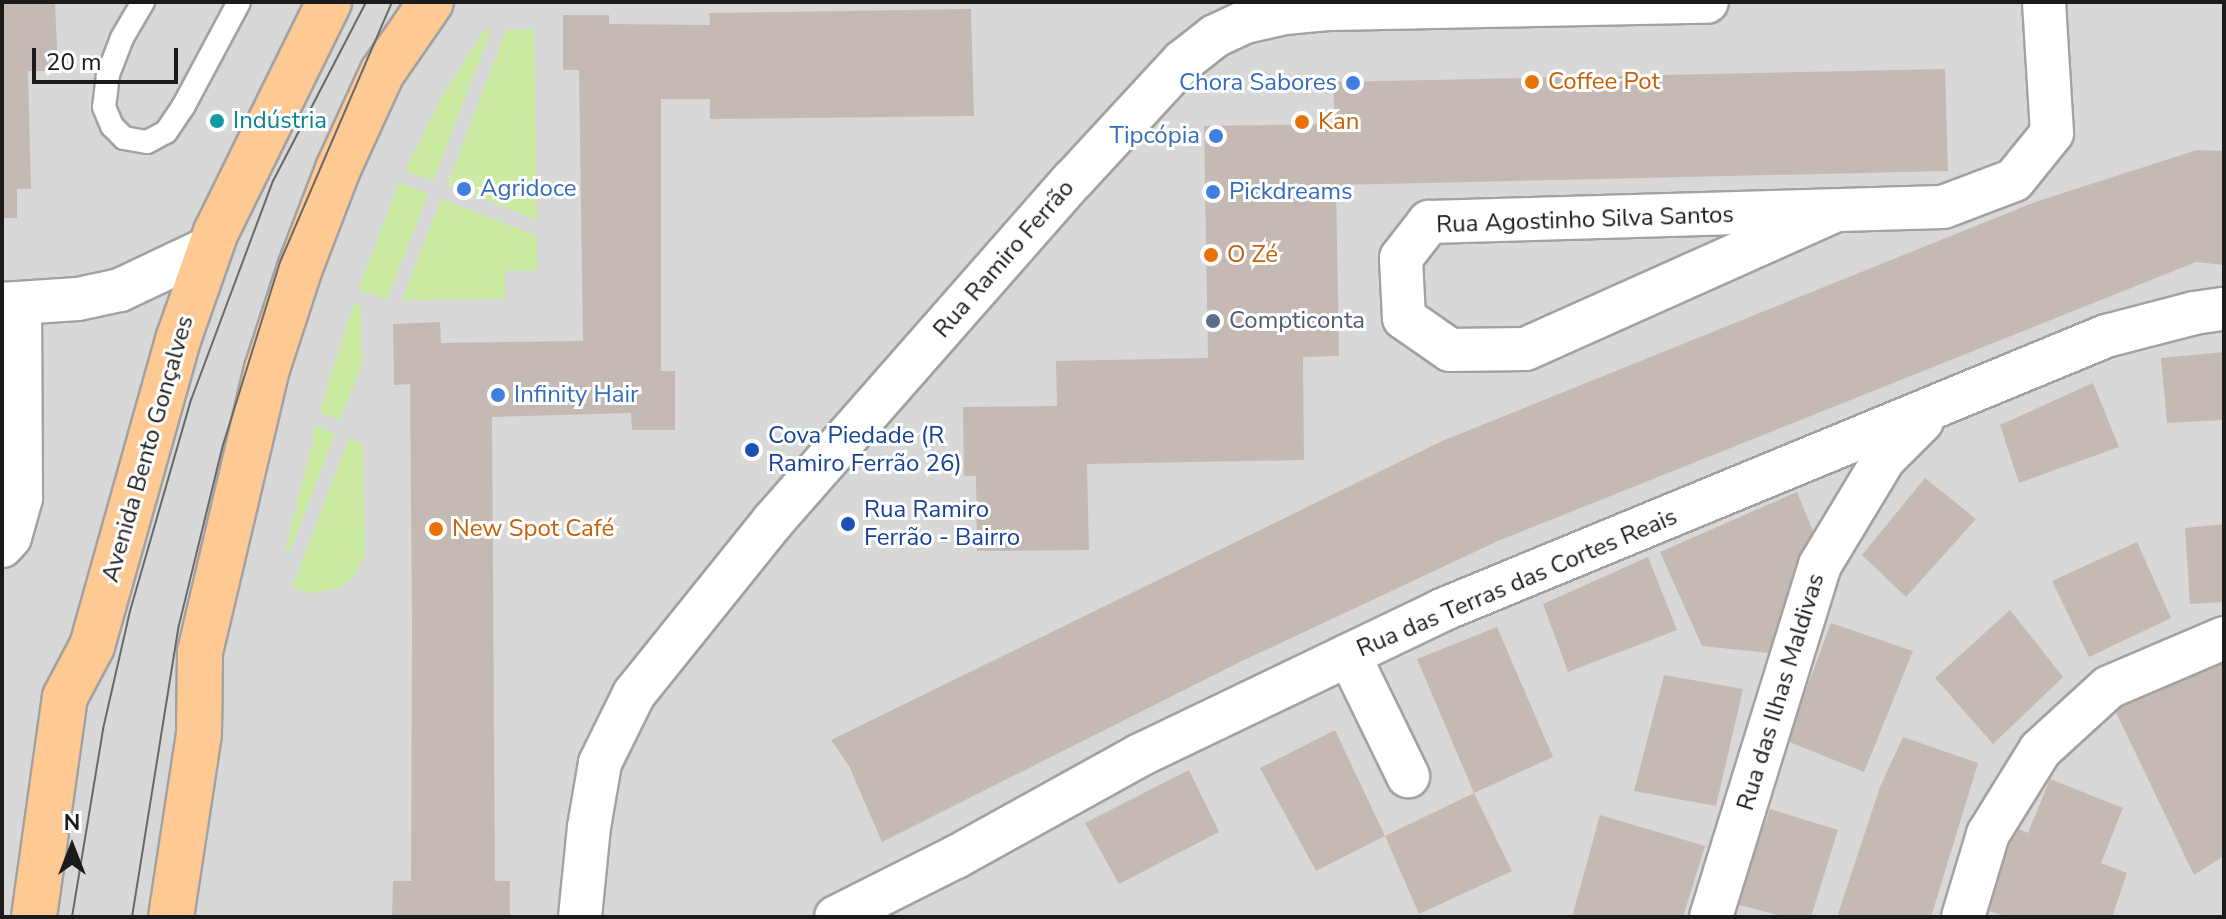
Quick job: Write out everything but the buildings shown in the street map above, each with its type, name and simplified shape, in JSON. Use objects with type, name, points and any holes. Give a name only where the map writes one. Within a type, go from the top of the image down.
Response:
[{"type":"main road","name":"Avenida Bento Gonçalves","points":[[34,917],[65,697],[92,646],[175,352],[211,247],[329,2]]},
{"type":"main road","points":[[171,917],[199,734],[200,652],[267,369],[338,169],[382,73],[431,2]]},
{"type":"street","name":"Rua Ramiro Ferrão","points":[[580,917],[589,827],[600,763],[634,694],[773,521],[1073,180],[1182,62],[1215,36],[1245,22],[1285,13],[1327,9],[1707,2]]},
{"type":"street","name":"Rua Agostinho Silva Santos","points":[[1834,211],[1525,349],[1450,350],[1404,318],[1401,258],[1429,222],[1943,207],[2014,180],[2052,133],[2044,2]]},
{"type":"street","points":[[2,546],[10,537],[21,498],[11,303],[78,299],[120,290],[211,247]]},
{"type":"street","name":"Rua das Terras das Cortes Reais","points":[[839,916],[956,857],[1140,755],[1442,610],[2106,336],[2194,313],[2224,309]]},
{"type":"street","name":"Rua das Ilhas Maldivas","points":[[1711,917],[1820,565],[1884,459],[1937,406]]},
{"type":"street","points":[[1963,917],[1988,834],[2040,750],[2109,687],[2224,638]]},
{"type":"street","points":[[1349,655],[1408,776]]},
{"type":"lane","points":[[143,2],[122,38],[108,75],[104,107],[112,126],[124,138],[147,142],[166,132],[183,107],[239,2]]},
{"type":"shaded area","points":[[2,2],[2224,2],[2224,917],[2,917]]},
{"type":"green space","points":[[534,29],[537,220],[447,185],[506,30]]},
{"type":"green space","points":[[484,30],[491,30],[433,181],[405,170],[441,98]]},
{"type":"green space","points":[[399,183],[428,194],[387,300],[358,289]]},
{"type":"green space","points":[[441,199],[537,236],[537,270],[505,271],[505,299],[402,300]]},
{"type":"green space","points":[[354,303],[361,306],[362,364],[340,420],[319,412]]},
{"type":"green space","points":[[316,426],[335,434],[290,551],[285,550]]},
{"type":"green space","points":[[349,438],[363,444],[365,556],[350,581],[338,589],[307,593],[292,587]]},
{"type":"tram line","points":[[72,917],[103,729],[130,611],[191,400],[273,181],[366,2]]},
{"type":"tram line","points":[[132,917],[179,625],[223,445],[280,262],[392,2]]},
{"type":"place","name":"Coffee Pot","points":[[1532,82]]},
{"type":"place","name":"Chora Sabores","points":[[1353,83]]},
{"type":"place","name":"Indústria","points":[[217,121]]},
{"type":"place","name":"Kan","points":[[1302,122]]},
{"type":"place","name":"Tipcópia","points":[[1216,136]]},
{"type":"place","name":"Agridoce","points":[[464,189]]},
{"type":"place","name":"Pickdreams","points":[[1213,192]]},
{"type":"place","name":"O Zé","points":[[1211,255]]},
{"type":"place","name":"Compticonta","points":[[1213,321]]},
{"type":"place","name":"Infinity Hair","points":[[498,395]]},
{"type":"place","name":"Cova Piedade (R Ramiro Ferrão 26)","points":[[752,450]]},
{"type":"place","name":"Rua Ramiro Ferrão - Bairro","points":[[848,524]]},
{"type":"place","name":"New Spot Café","points":[[436,529]]}]
